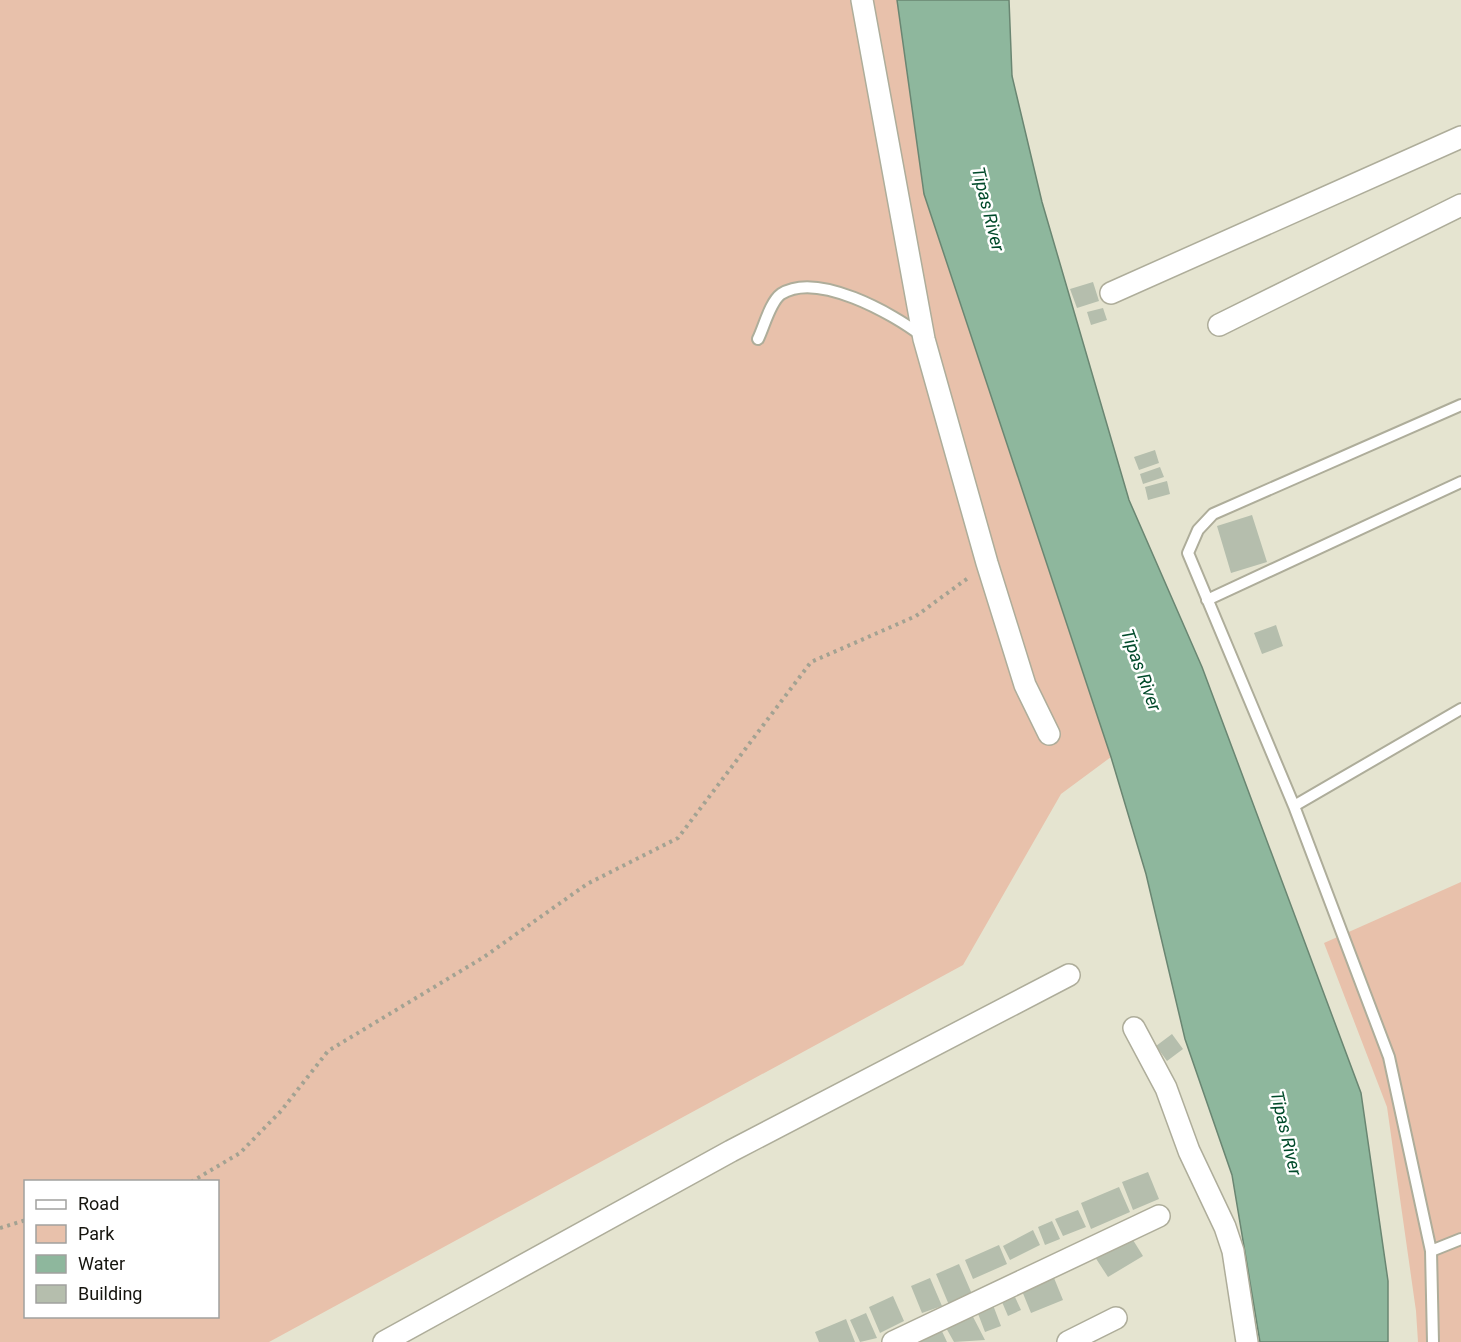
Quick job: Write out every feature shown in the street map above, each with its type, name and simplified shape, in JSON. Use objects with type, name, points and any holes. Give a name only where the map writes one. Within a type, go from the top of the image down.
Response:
[{"type":"street","points":[[862,0],[924,339],[987,563],[1025,685],[1049,734]]},
{"type":"street","points":[[1111,293],[1461,137]]},
{"type":"street","points":[[1219,325],[1461,205]]},
{"type":"street","points":[[384,1342],[731,1151],[1069,975]]},
{"type":"street","points":[[1134,1028],[1166,1088],[1189,1151],[1225,1227],[1233,1251],[1247,1342]]},
{"type":"street","points":[[893,1342],[1160,1216]]},
{"type":"street","points":[[1068,1342],[1116,1318]]},
{"type":"lane","points":[[758,339],[780,295],[794,288],[813,286],[884,311],[924,339]]},
{"type":"lane","points":[[1433,1342],[1431,1251],[1389,1057],[1293,806],[1188,553],[1198,530],[1213,514],[1461,405]]},
{"type":"lane","points":[[1207,600],[1461,482]]},
{"type":"lane","points":[[1293,806],[1461,710]]},
{"type":"lane","points":[[1431,1251],[1461,1239]]},
{"type":"path","points":[[194,1180],[240,1153],[281,1111],[328,1051],[484,957],[587,884],[678,838],[810,662],[916,616],[987,563]]},
{"type":"path","points":[[0,1228],[24,1221]]},
{"type":"green space","points":[[0,0],[897,0],[924,194],[1111,757],[1061,794],[963,965],[269,1342],[0,1342]]},
{"type":"green space","points":[[1461,882],[1461,1342],[1418,1342],[1416,1311],[1387,1107],[1324,943]]},
{"type":"water","name":"Tipas River","points":[[897,0],[1009,0],[1012,76],[1042,202],[1129,500],[1202,667],[1361,1093],[1388,1281],[1388,1342],[1260,1342],[1232,1175],[1185,1039],[1146,874],[1111,757],[924,194]]},
{"type":"building","points":[[1093,282],[1099,301],[1077,308],[1070,289]]},
{"type":"building","points":[[1103,308],[1107,320],[1091,325],[1087,312]]},
{"type":"building","points":[[1155,450],[1159,463],[1139,470],[1134,457]]},
{"type":"building","points":[[1160,467],[1164,477],[1143,484],[1140,474]]},
{"type":"building","points":[[1167,481],[1170,494],[1148,500],[1145,487]]},
{"type":"building","points":[[1252,515],[1267,562],[1231,573],[1217,526]]},
{"type":"building","points":[[1276,625],[1283,646],[1262,654],[1254,633]]},
{"type":"building","points":[[1172,1034],[1183,1049],[1167,1061],[1156,1046]]},
{"type":"building","points":[[1148,1172],[1159,1199],[1133,1210],[1122,1182]]},
{"type":"building","points":[[1119,1187],[1130,1212],[1091,1229],[1081,1203]]},
{"type":"building","points":[[1078,1210],[1086,1227],[1063,1236],[1055,1219]]},
{"type":"building","points":[[1052,1221],[1060,1239],[1045,1245],[1038,1227]]},
{"type":"building","points":[[1033,1230],[1040,1245],[1010,1260],[1003,1246]]},
{"type":"building","points":[[1128,1232],[1143,1256],[1108,1277],[1093,1254]]},
{"type":"building","points":[[999,1245],[1007,1264],[973,1279],[965,1260]]},
{"type":"building","points":[[959,1264],[972,1294],[949,1305],[936,1274]]},
{"type":"building","points":[[1052,1273],[1063,1300],[1031,1313],[1020,1286]]},
{"type":"building","points":[[930,1278],[942,1306],[922,1313],[911,1286]]},
{"type":"building","points":[[893,1296],[904,1321],[880,1333],[869,1307]]},
{"type":"building","points":[[1015,1297],[1021,1310],[1008,1316],[1002,1302]]},
{"type":"building","points":[[993,1305],[1001,1326],[985,1332],[977,1311]]},
{"type":"building","points":[[866,1313],[877,1338],[860,1342],[850,1320]]},
{"type":"building","points":[[971,1313],[985,1340],[954,1342],[945,1326]]},
{"type":"building","points":[[846,1319],[855,1342],[819,1342],[815,1332]]},
{"type":"building","points":[[940,1327],[947,1342],[914,1342]]}]
